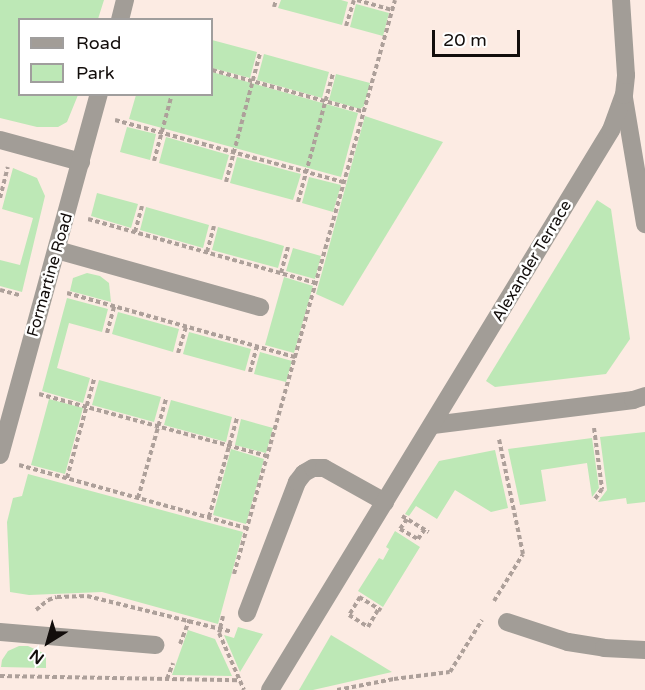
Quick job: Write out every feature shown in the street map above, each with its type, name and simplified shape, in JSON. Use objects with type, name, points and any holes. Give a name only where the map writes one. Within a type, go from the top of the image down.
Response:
[{"type":"street","points":[[120,18],[125,0]]},
{"type":"street","name":"Alexander Terrace","points":[[621,0],[625,53],[624,94],[645,224]]},
{"type":"street","name":"Alexander Terrace","points":[[270,690],[602,147],[618,114],[624,94]]},
{"type":"street","name":"Formartine Road","points":[[0,454],[98,96]]},
{"type":"street","points":[[7,142],[81,162]]},
{"type":"street","points":[[57,250],[260,306]]},
{"type":"street","points":[[433,425],[645,396]]},
{"type":"street","points":[[247,613],[297,483],[304,473],[313,468],[324,468],[385,502]]},
{"type":"street","points":[[507,622],[568,642],[604,648],[645,650]]},
{"type":"street","points":[[0,632],[155,645]]},
{"type":"path","points":[[274,7],[276,0]]},
{"type":"path","points":[[346,26],[355,0],[392,10]]},
{"type":"path","points":[[231,584],[395,0]]},
{"type":"path","points":[[226,182],[260,53]]},
{"type":"path","points":[[213,70],[362,111]]},
{"type":"path","points":[[298,202],[333,73]]},
{"type":"path","points":[[154,161],[171,96]]},
{"type":"path","points":[[121,121],[343,182]]},
{"type":"path","points":[[0,198],[7,142]]},
{"type":"path","points":[[135,232],[142,206]]},
{"type":"path","points":[[67,213],[316,283]]},
{"type":"path","points":[[207,252],[214,226]]},
{"type":"path","points":[[281,273],[288,247]]},
{"type":"path","points":[[46,287],[295,357]]},
{"type":"path","points":[[0,290],[9,293]]},
{"type":"path","points":[[107,333],[114,306]]},
{"type":"path","points":[[178,353],[186,326]]},
{"type":"path","points":[[249,372],[257,346]]},
{"type":"path","points":[[67,478],[94,379]]},
{"type":"path","points":[[18,388],[267,456]]},
{"type":"path","points":[[138,498],[166,399]]},
{"type":"path","points":[[591,405],[602,489],[595,499]]},
{"type":"path","points":[[493,603],[523,554],[494,417]]},
{"type":"path","points":[[209,518],[237,418]]},
{"type":"path","points":[[26,468],[246,528]]},
{"type":"path","points":[[407,519],[400,529],[418,539],[427,531],[416,524]]},
{"type":"path","points":[[32,612],[57,597],[87,596],[229,632]]},
{"type":"path","points":[[360,597],[349,615],[368,627],[378,608]]},
{"type":"path","points":[[225,606],[219,633],[244,690]]},
{"type":"path","points":[[337,690],[394,679],[450,672],[487,613]]},
{"type":"path","points":[[0,676],[239,680]]},
{"type":"green space","points":[[0,0],[104,0],[98,18],[18,18],[18,96],[78,96],[67,122],[58,127],[37,127],[0,118]]},
{"type":"green space","points":[[281,0],[348,2],[342,25],[278,8]]},
{"type":"green space","points":[[356,4],[389,13],[383,36],[350,27]]},
{"type":"green space","points":[[213,40],[257,52],[250,78],[213,68]]},
{"type":"green space","points":[[264,54],[329,72],[322,98],[257,80]]},
{"type":"green space","points":[[213,72],[358,113],[341,177],[129,119],[136,96],[213,96]]},
{"type":"green space","points":[[336,74],[370,83],[364,106],[360,109],[329,100]]},
{"type":"green space","points":[[365,116],[443,142],[343,306],[316,294]]},
{"type":"green space","points":[[127,127],[156,134],[150,160],[120,152]]},
{"type":"green space","points":[[166,137],[229,155],[222,180],[159,163]]},
{"type":"green space","points":[[237,157],[301,174],[293,200],[230,183]]},
{"type":"green space","points":[[13,168],[37,178],[45,196],[22,292],[0,286],[0,260],[20,265],[33,218],[2,209]]},
{"type":"green space","points":[[309,177],[341,185],[333,212],[302,203]]},
{"type":"green space","points":[[97,193],[138,204],[131,228],[91,216]]},
{"type":"green space","points":[[597,200],[611,209],[630,339],[606,374],[495,387],[486,381]]},
{"type":"green space","points":[[146,207],[209,225],[203,248],[140,230]]},
{"type":"green space","points":[[218,227],[284,246],[278,268],[212,250]]},
{"type":"green space","points":[[293,248],[321,256],[315,279],[286,271]]},
{"type":"green space","points":[[87,273],[100,276],[109,283],[111,302],[70,291],[73,278]]},
{"type":"green space","points":[[284,277],[313,286],[294,353],[265,345]]},
{"type":"green space","points":[[67,298],[108,309],[102,332],[69,323],[57,368],[90,378],[83,403],[42,391]]},
{"type":"green space","points":[[118,312],[179,329],[173,352],[112,334]]},
{"type":"green space","points":[[189,332],[251,349],[245,371],[183,354]]},
{"type":"green space","points":[[260,352],[292,361],[286,382],[254,374]]},
{"type":"green space","points":[[99,380],[161,397],[154,422],[92,405]]},
{"type":"green space","points":[[49,399],[83,408],[65,474],[31,465]]},
{"type":"green space","points":[[171,400],[232,417],[226,442],[164,425]]},
{"type":"green space","points":[[241,419],[273,428],[266,453],[235,445]]},
{"type":"green space","points":[[645,432],[645,502],[627,504],[626,498],[598,502],[607,490],[600,437]]},
{"type":"green space","points":[[592,438],[599,488],[592,497],[587,463],[541,470],[546,501],[520,505],[508,449]]},
{"type":"green space","points":[[231,449],[264,459],[246,524],[213,515]]},
{"type":"green space","points":[[495,450],[508,508],[491,512],[455,490],[437,519],[416,506],[409,516],[405,514],[439,461]]},
{"type":"green space","points":[[28,474],[243,532],[218,624],[102,592],[29,595],[10,592],[7,522],[13,498],[22,496]]},
{"type":"green space","points":[[395,531],[420,547],[383,607],[358,591],[379,558],[383,560],[389,549],[386,547]]},
{"type":"green space","points":[[238,627],[263,634],[240,672],[224,635],[234,638]]},
{"type":"green space","points":[[188,630],[215,639],[232,676],[172,675]]},
{"type":"green space","points":[[331,635],[392,672],[313,690],[299,690]]},
{"type":"green space","points":[[19,646],[28,646],[43,653],[46,658],[46,668],[1,667],[2,660],[8,651]]}]
